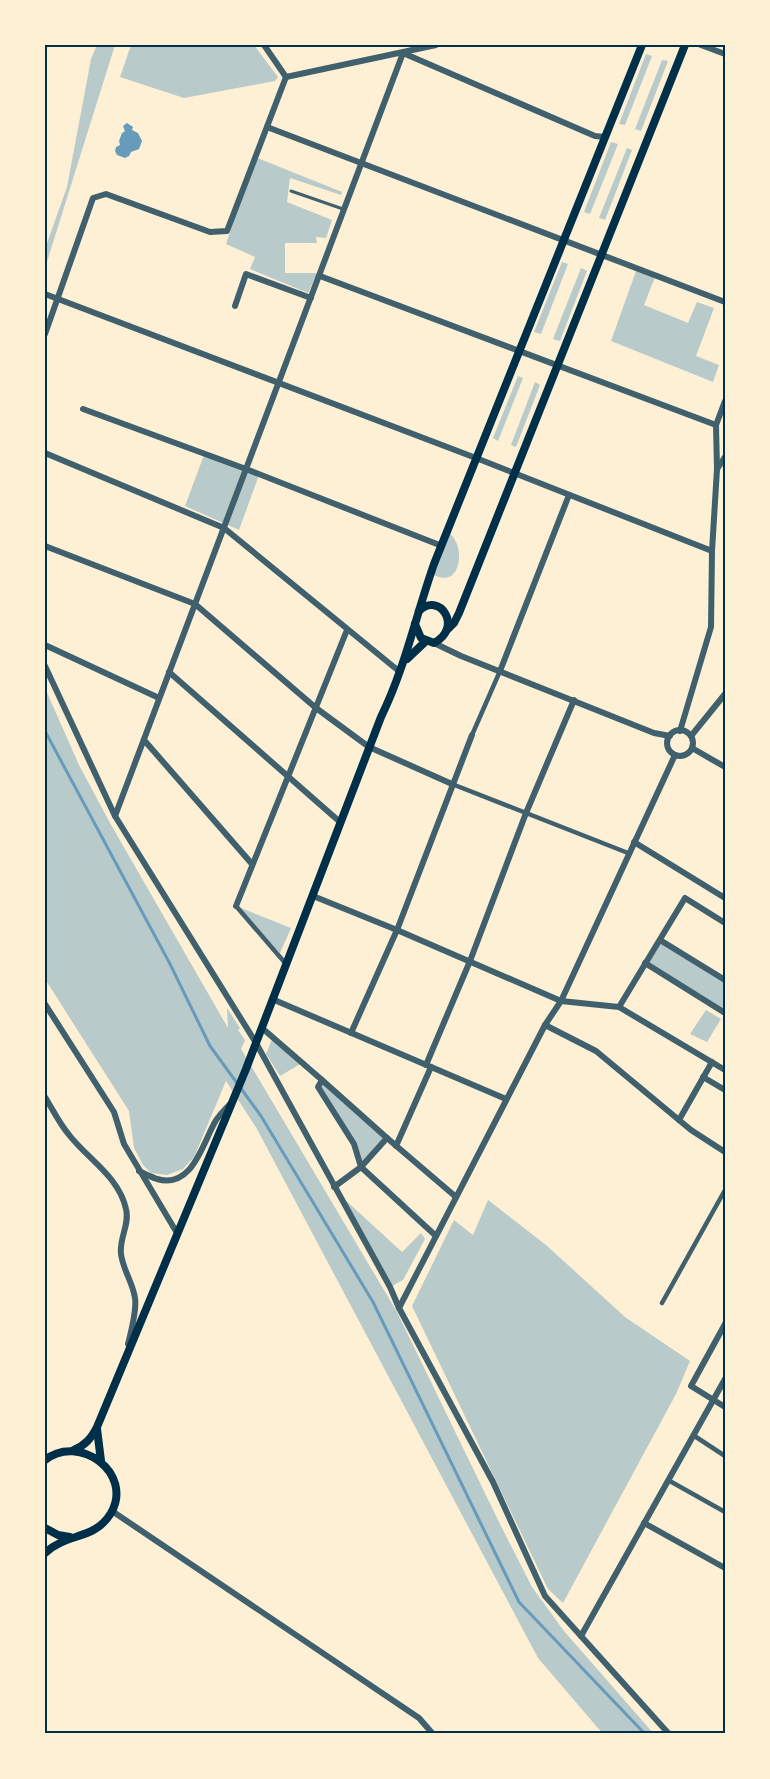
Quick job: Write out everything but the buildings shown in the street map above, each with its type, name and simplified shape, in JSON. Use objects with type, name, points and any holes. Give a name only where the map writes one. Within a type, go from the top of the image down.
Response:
[{"type":"main road","points":[[47,1458],[85,1445],[97,1428],[262,1028],[369,747],[401,670],[416,618],[476,458],[642,45]]},
{"type":"main road","points":[[401,670],[408,658],[430,642],[441,639],[459,614],[685,45]]},
{"type":"main road","points":[[430,642],[418,635],[416,618],[428,605],[436,606],[448,616],[447,630]]},
{"type":"main road","points":[[97,1428],[101,1462]]},
{"type":"main road","points":[[45,1553],[70,1538],[86,1535],[99,1528],[112,1511],[115,1488],[110,1473],[101,1462],[88,1454],[74,1450]]},
{"type":"main road","points":[[45,1528],[70,1538]]},
{"type":"street","points":[[264,45],[286,77]]},
{"type":"street","points":[[286,77],[436,45]]},
{"type":"street","points":[[701,45],[725,54]]},
{"type":"street","points":[[403,53],[595,136],[605,137]]},
{"type":"street","points":[[115,816],[403,53]]},
{"type":"street","points":[[45,334],[93,198],[106,194],[210,232],[227,231],[286,77]]},
{"type":"street","points":[[267,127],[725,302]]},
{"type":"street","points":[[235,306],[246,274],[311,298]]},
{"type":"street","points":[[320,276],[716,425]]},
{"type":"street","points":[[45,294],[476,458],[712,551]]},
{"type":"street","points":[[430,642],[654,733],[670,736],[680,731],[711,627],[712,551],[717,469],[716,425],[725,401]]},
{"type":"street","points":[[83,409],[246,469],[442,546]]},
{"type":"street","points":[[45,453],[224,528],[347,630],[401,670]]},
{"type":"street","points":[[717,469],[725,457]]},
{"type":"street","points":[[351,1033],[397,930],[452,784],[500,671],[569,495]]},
{"type":"street","points":[[45,546],[195,604],[316,708],[369,747],[452,784],[628,853]]},
{"type":"street","points":[[286,964],[236,906],[347,630]]},
{"type":"street","points":[[45,645],[159,698]]},
{"type":"street","points":[[45,666],[115,816],[256,1042],[390,1287],[399,1308],[493,1482],[545,1596],[669,1734]]},
{"type":"street","points":[[170,672],[340,822]]},
{"type":"street","points":[[691,736],[725,694]]},
{"type":"street","points":[[396,1146],[526,813],[574,700]]},
{"type":"street","points":[[670,736],[668,747],[675,755],[685,755],[692,748],[693,743],[691,736],[680,731]]},
{"type":"street","points":[[144,740],[252,864]]},
{"type":"street","points":[[692,748],[725,767]]},
{"type":"street","points":[[399,1308],[545,1025],[561,1001],[675,755]]},
{"type":"street","points":[[634,842],[725,898]]},
{"type":"street","points":[[313,896],[561,1001],[619,1007],[725,1070]]},
{"type":"street","points":[[619,1007],[685,898],[725,923]]},
{"type":"street","points":[[660,940],[725,980]]},
{"type":"street","points":[[645,963],[725,1013]]},
{"type":"street","points":[[272,999],[506,1099]]},
{"type":"street","points":[[45,1004],[114,1112],[124,1144],[177,1233]]},
{"type":"street","points":[[545,1025],[596,1051],[679,1120],[725,1152]]},
{"type":"street","points":[[262,1028],[456,1197]]},
{"type":"street","points":[[679,1120],[712,1062]]},
{"type":"street","points":[[703,1077],[725,1090]]},
{"type":"street","points":[[322,1080],[318,1087],[354,1144],[361,1167],[436,1236]]},
{"type":"street","points":[[45,1097],[70,1137],[95,1160],[110,1179],[122,1196],[127,1210],[121,1241],[121,1256],[136,1301],[126,1354]]},
{"type":"street","points":[[139,1171],[159,1180],[183,1175],[195,1164],[215,1122],[232,1101]]},
{"type":"street","points":[[334,1187],[361,1167],[387,1138]]},
{"type":"street","points":[[662,1303],[725,1190]]},
{"type":"street","points":[[725,1324],[691,1386],[725,1407]]},
{"type":"street","points":[[581,1636],[725,1379]]},
{"type":"street","points":[[693,1435],[725,1456]]},
{"type":"street","points":[[668,1480],[725,1512]]},
{"type":"street","points":[[112,1511],[419,1718],[433,1734]]},
{"type":"street","points":[[644,1523],[725,1568]]},
{"type":"lane","points":[[291,191],[345,209]]},
{"type":"shaded area","points":[[97,45],[115,45],[45,268],[45,249],[67,187],[91,59]]},
{"type":"shaded area","points":[[131,45],[254,45],[278,77],[275,81],[184,98],[120,77]]},
{"type":"shaded area","points":[[646,54],[652,56],[625,125],[619,124]]},
{"type":"shaded area","points":[[662,60],[668,61],[641,131],[635,129]]},
{"type":"shaded area","points":[[611,142],[618,144],[590,214],[584,212]]},
{"type":"shaded area","points":[[627,148],[632,150],[605,220],[599,218]]},
{"type":"shaded area","points":[[255,157],[342,192],[341,195],[290,178],[287,202],[332,220],[326,238],[316,237],[317,243],[285,243],[285,273],[317,273],[308,293],[250,269],[255,257],[226,244]]},
{"type":"shaded area","points":[[562,262],[568,264],[541,334],[534,332]]},
{"type":"shaded area","points":[[581,268],[587,271],[560,341],[553,339]]},
{"type":"shaded area","points":[[636,271],[655,277],[644,305],[688,323],[697,302],[714,308],[696,356],[719,365],[713,382],[611,341]]},
{"type":"shaded area","points":[[518,376],[523,378],[498,441],[493,438]]},
{"type":"shaded area","points":[[535,382],[540,385],[516,447],[511,445]]},
{"type":"shaded area","points":[[204,455],[259,475],[239,530],[185,506]]},
{"type":"shaded area","points":[[450,534],[458,548],[458,565],[455,572],[443,578],[434,575]]},
{"type":"shaded area","points":[[45,688],[79,765],[110,823],[228,1028],[227,1008],[240,1028],[238,1030],[245,1040],[241,1049],[397,1312],[532,1587],[564,1631],[654,1734],[603,1734],[538,1658],[257,1129],[226,1081],[194,1157],[183,1169],[167,1175],[151,1173],[143,1165],[134,1148],[129,1111],[45,979]]},
{"type":"shaded area","points":[[236,906],[291,928],[280,953]]},
{"type":"shaded area","points":[[660,940],[725,980],[725,1013],[645,963]]},
{"type":"shaded area","points":[[706,1010],[721,1019],[707,1042],[690,1034]]},
{"type":"shaded area","points":[[273,1037],[302,1063],[280,1076],[266,1054]]},
{"type":"shaded area","points":[[322,1080],[387,1138],[361,1167],[354,1144],[318,1087]]},
{"type":"shaded area","points":[[342,1197],[402,1252],[421,1233],[425,1239],[403,1280],[390,1287]]},
{"type":"shaded area","points":[[488,1200],[546,1245],[625,1317],[690,1361],[676,1394],[563,1603],[548,1589],[412,1306],[454,1220],[473,1235]]},
{"type":"water","points":[[127,123],[133,127],[132,130],[138,133],[142,141],[139,149],[131,152],[125,158],[117,155],[115,151],[125,131],[123,126]]},
{"type":"waterway","points":[[45,731],[170,964],[210,1046],[261,1116],[373,1302],[519,1602],[645,1734]]}]
